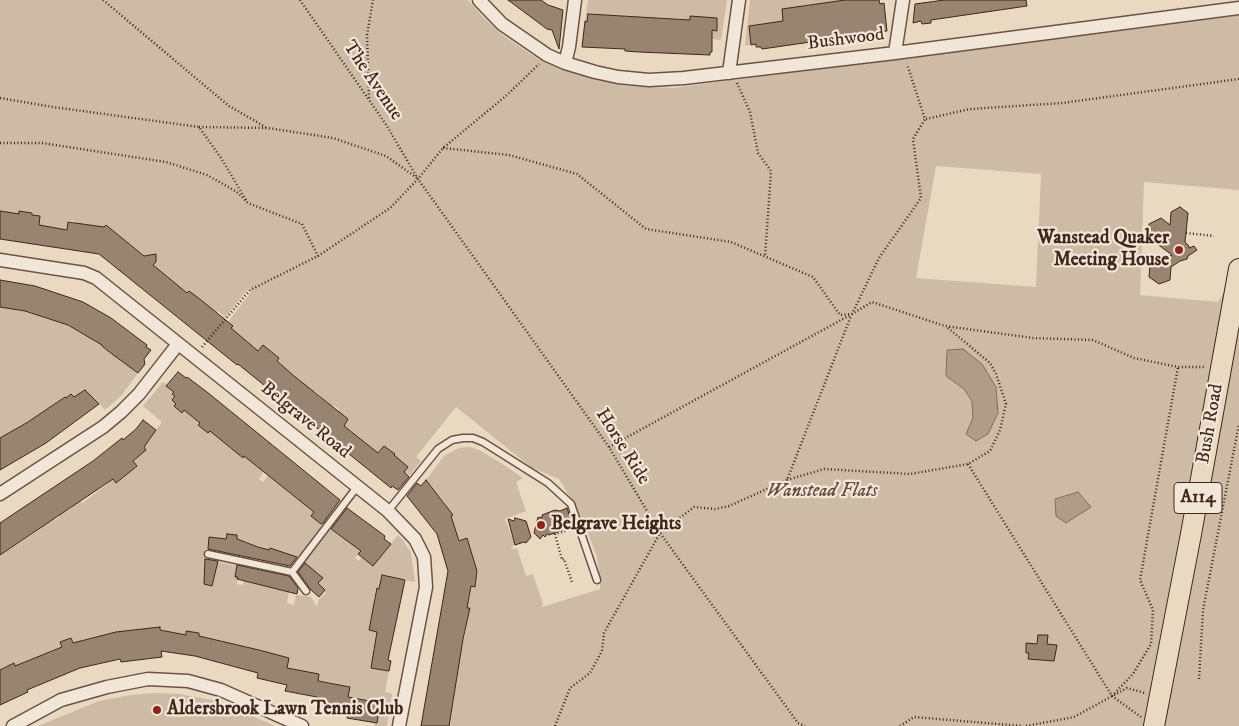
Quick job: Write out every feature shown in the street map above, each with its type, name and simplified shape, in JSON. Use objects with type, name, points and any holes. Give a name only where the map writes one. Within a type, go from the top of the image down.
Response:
[{"type":"main road","name":"Bush Road","points":[[1149,723],[1191,534],[1239,269]]},
{"type":"street","name":"Bushwood","points":[[479,0],[502,24],[547,55],[565,63],[618,77],[649,80],[684,78],[899,52],[1239,8]]},
{"type":"street","points":[[565,63],[576,0]]},
{"type":"street","points":[[731,72],[739,0]]},
{"type":"street","points":[[899,52],[903,0]]},
{"type":"street","name":"Belgrave Road","points":[[0,260],[88,274],[120,296],[388,511],[415,539],[424,557],[426,587],[400,726]]},
{"type":"street","points":[[0,494],[102,427],[121,412],[139,394],[178,344]]},
{"type":"street","points":[[13,726],[61,700],[107,687],[148,679],[188,681],[220,690],[302,726]]},
{"type":"lane","points":[[388,511],[438,449],[452,440],[473,438],[483,442],[548,483],[571,504],[597,580]]},
{"type":"lane","points":[[292,572],[358,487]]},
{"type":"lane","points":[[208,554],[292,572],[306,591]]},
{"type":"path","points":[[104,0],[229,106],[268,128]]},
{"type":"path","name":"The Avenue","points":[[300,0],[387,126],[418,179]]},
{"type":"path","points":[[369,100],[367,35],[373,0]]},
{"type":"path","points":[[899,52],[925,119]]},
{"type":"path","points":[[201,350],[249,291],[318,256],[390,208],[418,179],[443,148],[507,95],[542,62]]},
{"type":"path","points":[[731,72],[750,112],[758,152],[771,170],[765,257]]},
{"type":"path","points":[[787,480],[852,314],[879,258],[921,198],[914,139],[925,119],[970,109],[1062,103],[1239,79]]},
{"type":"path","points":[[0,98],[199,128],[268,128],[334,138],[386,156],[418,179]]},
{"type":"path","points":[[199,128],[221,158],[248,203]]},
{"type":"path","points":[[0,143],[42,143],[166,162],[207,175],[237,192],[248,203],[302,224],[318,256]]},
{"type":"path","points":[[443,148],[509,155],[577,174],[646,229],[731,242],[813,277],[840,315],[852,314]]},
{"type":"path","name":"Horse Ride","points":[[418,179],[609,447],[660,533],[798,723],[805,726]]},
{"type":"path","points":[[1186,233],[1214,236]]},
{"type":"path","points":[[609,447],[872,302],[945,326],[1033,338],[1093,340],[1134,358],[1178,367],[1204,367]]},
{"type":"path","points":[[555,726],[570,688],[590,673],[602,651],[604,633],[660,533],[694,507],[715,509],[729,506],[787,480],[824,469],[910,474],[968,464],[990,451],[1000,430],[1006,404],[996,374],[990,364],[945,326]]},
{"type":"path","points":[[1112,696],[1133,674],[1151,644],[1153,610],[1140,580],[1178,367]]},
{"type":"path","points":[[1199,680],[1203,610],[1239,424]]},
{"type":"path","points":[[968,464],[1112,696],[1149,723]]},
{"type":"path","points":[[572,582],[564,559],[562,560],[555,534],[579,526]]},
{"type":"path","points":[[1026,726],[1074,717],[1127,688]]},
{"type":"path","points":[[900,726],[914,717],[1022,726]]},
{"type":"green space","name":"Wanstead Flats","points":[[0,0],[468,0],[501,34],[538,59],[551,65],[578,75],[627,86],[673,88],[1239,14],[1239,190],[1144,182],[1140,295],[1218,302],[1239,268],[1239,726],[449,726],[451,710],[440,635],[464,639],[470,608],[445,604],[468,602],[471,586],[475,587],[478,571],[468,569],[473,556],[467,539],[459,541],[453,523],[444,525],[443,523],[453,515],[426,480],[444,456],[459,448],[470,447],[479,450],[523,478],[516,482],[526,511],[505,519],[515,545],[511,547],[513,549],[517,548],[526,576],[533,574],[543,604],[542,607],[600,589],[597,557],[574,504],[559,479],[532,468],[456,407],[416,457],[421,461],[409,476],[404,472],[408,467],[403,463],[389,461],[394,454],[384,446],[378,453],[344,426],[348,419],[334,405],[328,412],[320,407],[325,400],[315,391],[313,392],[293,378],[295,376],[280,364],[275,370],[272,367],[279,358],[263,345],[253,357],[230,330],[232,326],[228,322],[251,292],[249,288],[208,338],[224,316],[218,311],[211,320],[206,315],[211,308],[201,300],[185,319],[194,295],[189,291],[161,301],[175,283],[167,276],[150,270],[156,256],[153,254],[147,258],[106,225],[97,236],[75,224],[75,221],[69,221],[67,230],[39,225],[32,213],[19,211],[18,222],[12,219],[13,213],[0,211]],"holes":[[[936,166],[1041,174],[1036,287],[916,278]]]},
{"type":"green space","points":[[588,0],[727,0],[721,40],[712,39],[712,30],[717,30],[717,18],[690,17],[689,35],[687,20],[588,14],[587,22],[585,21]]},
{"type":"green space","points":[[750,0],[845,0],[834,2],[828,20],[826,3],[805,5],[809,31],[782,9],[784,25],[768,23],[749,26],[751,45],[745,45]]},
{"type":"green space","points":[[33,293],[27,312],[64,323],[77,331],[115,327],[102,346],[112,355],[114,353],[138,373],[121,396],[105,410],[85,390],[74,397],[64,397],[31,420],[41,442],[28,421],[0,438],[0,307],[25,311],[26,305]]},
{"type":"green space","points":[[163,382],[174,392],[172,394],[175,396],[172,400],[176,404],[174,406],[182,413],[189,405],[200,423],[198,425],[208,433],[212,429],[248,429],[232,449],[243,458],[245,455],[264,471],[259,479],[263,482],[268,475],[315,512],[311,516],[321,524],[328,517],[298,558],[270,548],[269,550],[237,541],[237,535],[227,534],[226,539],[209,537],[208,549],[205,549],[204,584],[212,586],[218,562],[237,566],[235,576],[238,577],[237,584],[243,585],[245,570],[277,589],[289,592],[287,603],[294,605],[296,595],[311,597],[317,607],[319,599],[325,594],[325,590],[319,583],[322,578],[302,561],[328,528],[341,537],[343,535],[361,551],[355,558],[359,561],[364,553],[373,566],[398,535],[403,540],[411,553],[415,582],[382,575],[374,601],[400,607],[399,609],[374,605],[369,630],[390,634],[374,648],[371,668],[389,671],[385,692],[392,694],[387,726],[374,726],[375,722],[377,722],[380,703],[348,697],[349,687],[320,681],[318,693],[316,692],[319,674],[287,668],[289,658],[264,652],[256,662],[259,650],[235,644],[196,650],[199,633],[187,631],[186,635],[170,632],[161,634],[160,627],[118,632],[107,641],[105,635],[83,640],[84,646],[75,649],[71,638],[60,642],[62,647],[51,651],[53,656],[50,666],[44,654],[20,664],[22,680],[14,663],[0,670],[0,537],[9,550],[40,529],[39,527],[52,521],[43,508],[45,507],[55,520],[59,517],[58,515],[71,509],[70,507],[80,500],[82,503],[109,483],[99,469],[101,468],[111,481],[127,467],[131,471],[137,466],[133,461],[146,450],[143,446],[162,422],[143,406]]},
{"type":"green space","name":"Aldersbrook Lawn Tennis Club","points":[[154,693],[179,694],[213,700],[275,726],[38,726],[99,701]]},
{"type":"shaded area","points":[[963,349],[982,364],[996,387],[998,413],[988,434],[976,441],[966,434],[973,418],[972,401],[964,389],[946,376],[947,350]]},
{"type":"shaded area","points":[[1078,492],[1091,507],[1066,523],[1056,516],[1055,499]]},
{"type":"building","points":[[508,0],[541,0],[548,5],[563,10],[559,49],[552,30],[547,29]]},
{"type":"building","points":[[845,0],[879,0],[880,4],[884,3],[887,31],[762,49],[761,47],[756,47],[756,44],[751,45],[749,26],[783,21],[782,9]]},
{"type":"building","points":[[944,0],[1026,0],[1027,6],[931,20],[931,23],[922,24],[921,21],[913,23],[915,4]]},
{"type":"building","points":[[588,14],[690,20],[690,16],[717,18],[717,31],[712,30],[712,52],[710,52],[710,55],[582,47],[585,21],[587,22]]},
{"type":"building","name":"Wanstead Quaker Meeting House","points":[[1180,207],[1188,213],[1185,242],[1189,248],[1194,246],[1197,250],[1188,256],[1187,259],[1171,267],[1170,280],[1159,284],[1149,277],[1150,264],[1172,255],[1148,237],[1149,224],[1161,218],[1170,225],[1171,212]]},
{"type":"building","points":[[0,211],[19,214],[19,211],[32,213],[32,215],[40,216],[39,225],[67,230],[68,222],[104,227],[106,225],[144,256],[156,254],[156,262],[153,265],[187,293],[189,291],[233,326],[231,328],[258,351],[263,345],[279,358],[277,361],[348,419],[344,426],[378,453],[384,446],[395,454],[408,467],[404,472],[409,477],[398,490],[392,486],[391,488],[99,254],[0,239]]},
{"type":"building","points":[[0,280],[35,286],[83,302],[111,318],[151,350],[144,359],[145,364],[138,373],[102,345],[68,325],[25,311],[0,307]]},
{"type":"building","points":[[178,372],[207,392],[340,500],[323,523],[321,524],[311,516],[314,512],[244,456],[243,458],[210,431],[208,433],[198,425],[200,423],[184,410],[182,413],[174,406],[176,404],[172,400],[175,396],[172,394],[174,392],[166,386]]},
{"type":"building","points":[[85,390],[99,404],[46,443],[0,470],[0,438],[65,397],[71,394],[74,397]]},
{"type":"building","points":[[143,420],[156,430],[144,447],[146,450],[133,461],[137,466],[116,483],[113,479],[0,555],[0,523],[93,461],[122,438],[123,440]]},
{"type":"building","points":[[426,480],[453,515],[451,516],[459,541],[467,538],[477,571],[475,587],[471,586],[467,608],[470,608],[449,726],[421,726],[448,571],[437,534],[407,496],[417,483],[421,486]]},
{"type":"building","points":[[347,508],[385,536],[384,539],[391,544],[373,566],[358,554],[361,551],[331,529]]},
{"type":"building","points":[[567,508],[573,526],[566,527],[549,535],[547,534],[545,537],[543,535],[540,539],[534,533],[538,517],[542,518],[542,515]]},
{"type":"building","points":[[515,518],[526,521],[531,537],[526,543],[515,545],[508,519],[514,521]]},
{"type":"building","points":[[227,534],[237,535],[237,539],[258,547],[269,550],[270,548],[297,557],[290,566],[208,549],[209,537],[226,539]]},
{"type":"building","points":[[205,559],[218,561],[212,586],[204,584]]},
{"type":"building","points":[[305,563],[323,578],[318,583],[325,590],[319,597],[311,590],[298,572]]},
{"type":"building","points":[[237,565],[289,576],[298,588],[297,594],[237,579],[238,577],[235,577]]},
{"type":"building","points":[[382,575],[405,580],[388,660],[391,661],[389,671],[371,668],[377,632],[369,630],[377,588],[379,589]]},
{"type":"building","points":[[160,627],[160,630],[186,635],[186,631],[199,633],[199,636],[289,658],[287,668],[319,674],[318,681],[350,687],[348,697],[380,703],[377,723],[347,718],[348,710],[316,704],[317,697],[285,691],[287,685],[257,678],[258,673],[195,656],[161,651],[162,657],[121,662],[120,659],[80,668],[27,690],[28,692],[0,705],[0,670],[14,663],[15,666],[62,647],[60,642],[71,638],[73,643],[116,632]]},
{"type":"building","points":[[1038,635],[1048,635],[1047,644],[1057,645],[1054,661],[1028,659],[1029,653],[1026,653],[1026,643],[1037,644]]},
{"type":"place","name":"Wanstead Quaker Meeting House","points":[[1179,250]]},
{"type":"place","name":"Belgrave Heights","points":[[541,525]]},
{"type":"place","name":"Aldersbrook Lawn Tennis Club","points":[[157,710]]}]
